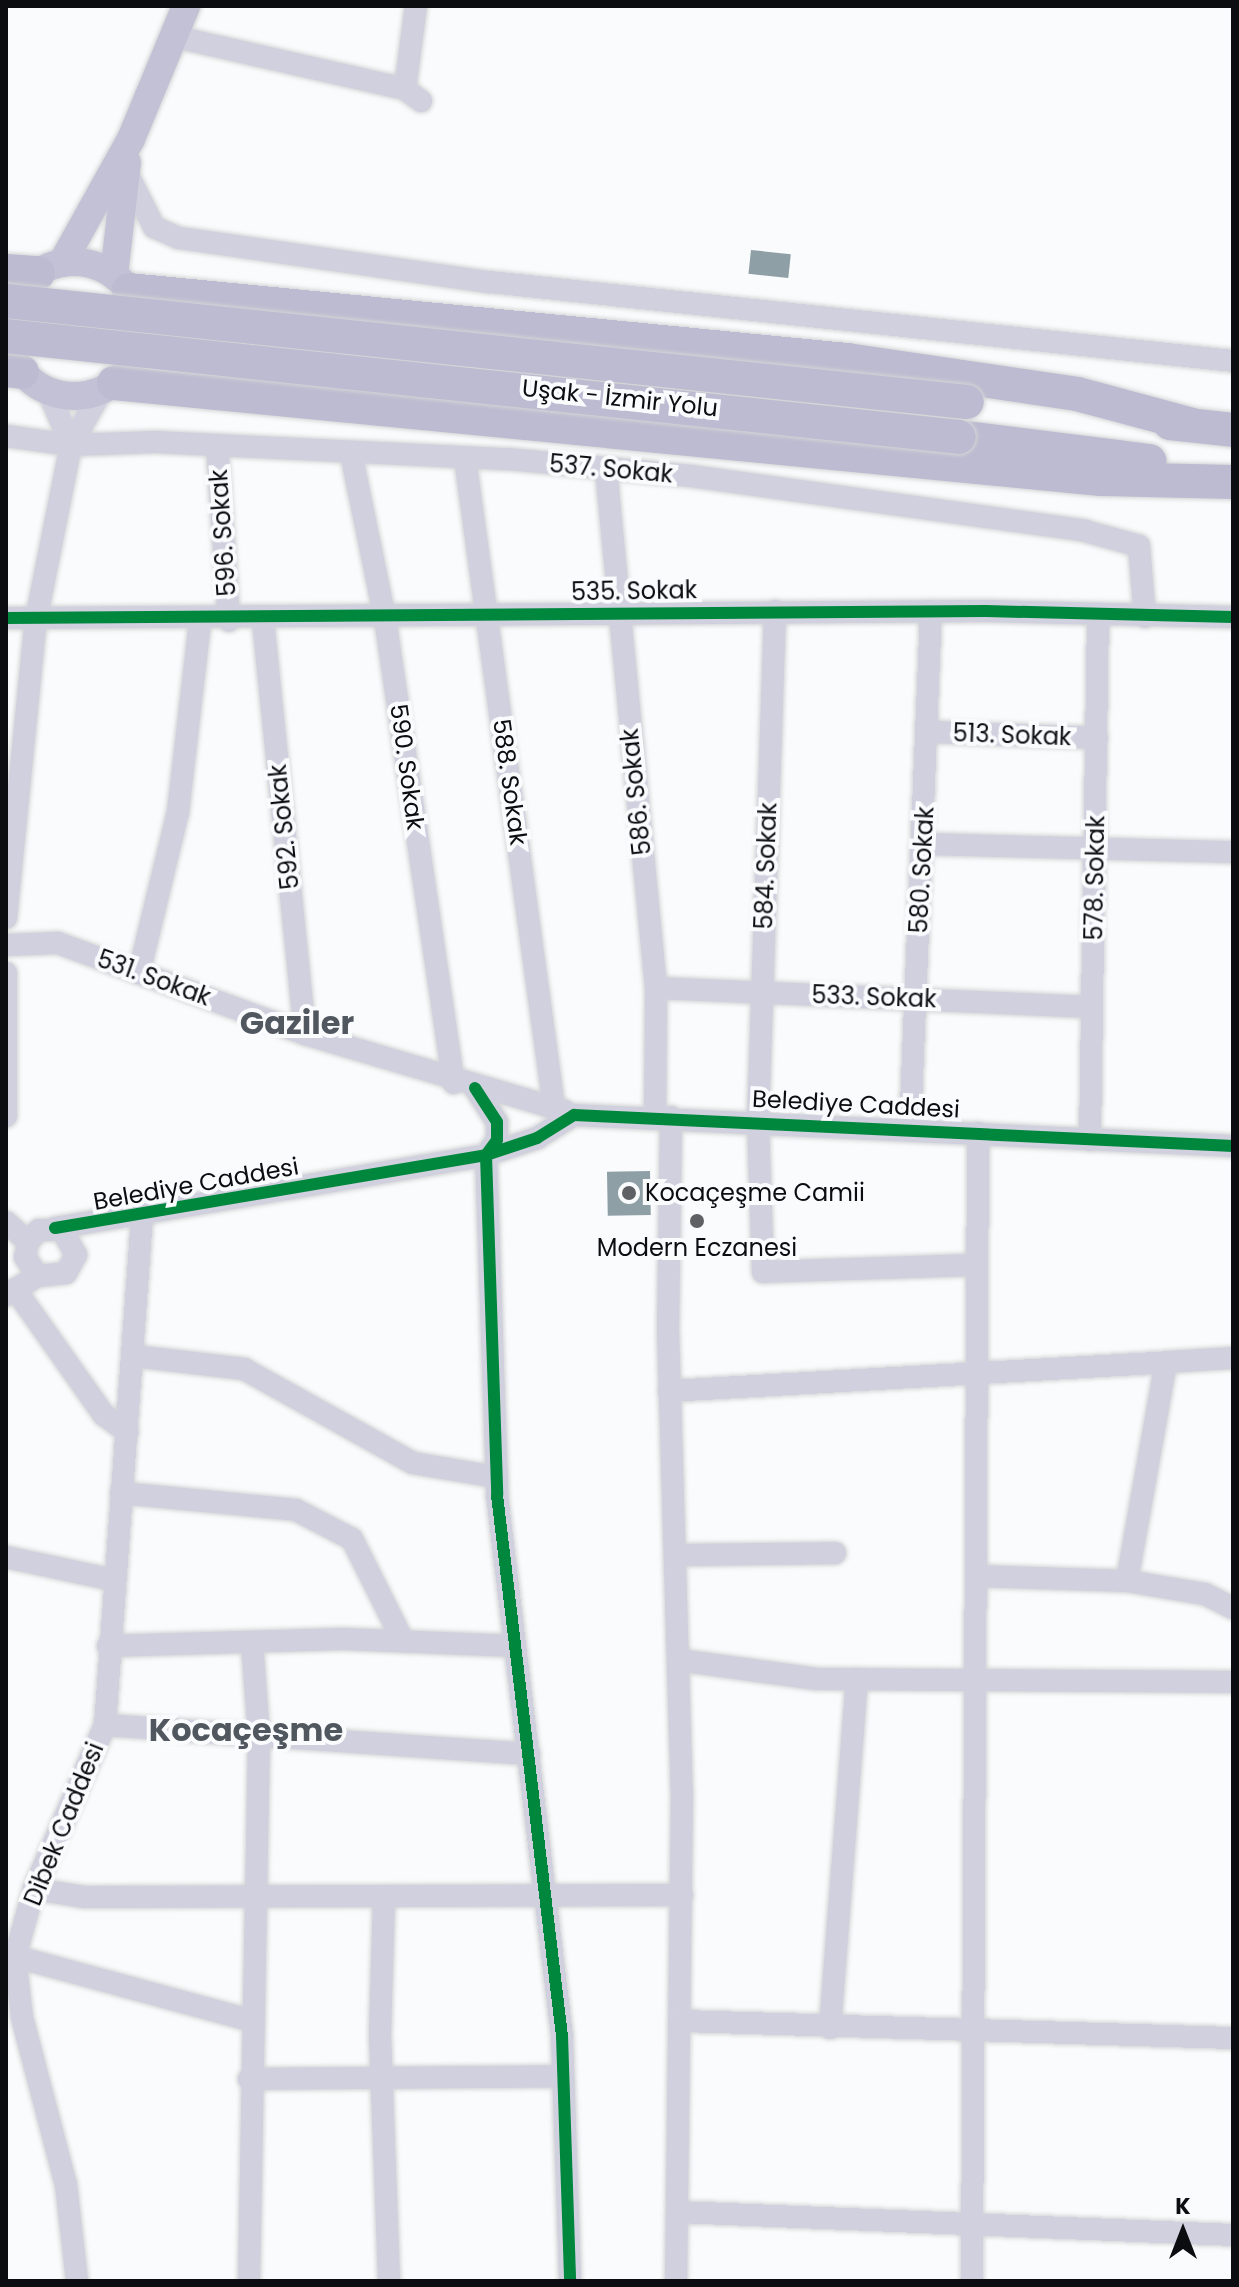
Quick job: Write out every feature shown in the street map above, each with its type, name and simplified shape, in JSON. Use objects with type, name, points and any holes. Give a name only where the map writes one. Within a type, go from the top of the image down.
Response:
[{"type":"highway","points":[[121,282],[847,360],[1077,394],[1193,425]]},
{"type":"highway","name":"Uşak - İzmir Yolu","points":[[6,301],[1233,430]]},
{"type":"highway","name":"Uşak - İzmir Yolu","points":[[6,336],[959,437],[1233,472]]},
{"type":"highway","points":[[108,387],[1101,479],[1233,482]]},
{"type":"main road","points":[[131,139],[126,170],[121,282],[142,329],[134,359],[108,387],[25,378],[8,319],[35,269],[131,139],[176,37],[186,6]]},
{"type":"main road","points":[[35,269],[121,282]]},
{"type":"street","points":[[176,37],[413,95],[416,6]]},
{"type":"street","points":[[126,170],[154,227],[179,238],[490,282],[1233,361]]},
{"type":"street","points":[[25,378],[71,445]]},
{"type":"street","points":[[6,918],[8,841],[36,620],[71,445],[108,387]]},
{"type":"street","name":"537. Sokak","points":[[6,436],[71,445],[217,445],[606,469],[1098,534],[1139,546],[1145,617]]},
{"type":"street","name":"596. Sokak","points":[[217,445],[229,621]]},
{"type":"street","name":"590. Sokak","points":[[351,453],[385,618],[464,1085]]},
{"type":"street","name":"588. Sokak","points":[[465,458],[564,1111]]},
{"type":"street","name":"586. Sokak","points":[[606,469],[656,988],[663,1116],[682,1895],[676,2281]]},
{"type":"street","name":"535. Sokak","points":[[6,618],[200,622],[775,611],[1233,617]]},
{"type":"street","name":"584. Sokak","points":[[775,611],[758,1121],[763,1272],[977,1265]]},
{"type":"street","name":"580. Sokak","points":[[910,1129],[924,844],[931,611]]},
{"type":"street","name":"578. Sokak","points":[[1090,1140],[1098,615]]},
{"type":"street","name":"592. Sokak","points":[[263,620],[305,1034]]},
{"type":"street","points":[[139,973],[178,812],[200,622]]},
{"type":"street","name":"513. Sokak","points":[[928,732],[1097,738]]},
{"type":"street","points":[[924,844],[1233,852]]},
{"type":"street","name":"531. Sokak","points":[[6,945],[58,943],[305,1034],[464,1085],[564,1111]]},
{"type":"street","points":[[6,973],[6,1116]]},
{"type":"street","name":"533. Sokak","points":[[656,988],[1092,1007]]},
{"type":"street","points":[[464,1085],[497,1122],[497,1140],[486,1155],[496,1477],[563,2076],[570,2281]]},
{"type":"street","name":"Belediye Caddesi","points":[[55,1228],[133,1219],[486,1155],[564,1111],[1233,1146]]},
{"type":"street","points":[[972,2281],[978,1133]]},
{"type":"street","points":[[127,1432],[104,1415],[10,1292],[38,1276],[60,1277],[76,1255],[133,1219]]},
{"type":"street","name":"Dibek Caddesi","points":[[77,2281],[66,2185],[14,2022],[10,1956],[34,1889],[105,1725],[108,1646],[134,1356],[133,1219]]},
{"type":"street","points":[[38,1276],[13,1231],[55,1228],[68,1235],[76,1255]]},
{"type":"street","points":[[134,1356],[244,1369],[413,1463],[496,1477]]},
{"type":"street","points":[[669,1391],[1233,1358]]},
{"type":"street","points":[[1127,1581],[1166,1362]]},
{"type":"street","points":[[121,1493],[296,1510],[352,1539],[403,1641]]},
{"type":"street","points":[[675,1555],[835,1553]]},
{"type":"street","points":[[6,1557],[114,1580]]},
{"type":"street","points":[[976,1576],[1127,1581],[1205,1594],[1233,1608]]},
{"type":"street","points":[[108,1646],[403,1641],[515,1646]]},
{"type":"street","points":[[249,2281],[249,2020],[259,1737],[252,1642]]},
{"type":"street","points":[[678,1660],[857,1679],[1233,1682]]},
{"type":"street","points":[[830,2028],[857,1679]]},
{"type":"street","points":[[105,1725],[529,1754]]},
{"type":"street","points":[[34,1889],[253,1898],[682,1895]]},
{"type":"street","points":[[384,1899],[381,2081],[389,2281]]},
{"type":"street","points":[[10,1956],[249,2020]]},
{"type":"street","points":[[682,2021],[975,2033],[1233,2038]]},
{"type":"street","points":[[249,2079],[381,2081],[563,2076]]},
{"type":"street","points":[[678,2212],[1233,2235]]},
{"type":"building","points":[[751,250],[791,254],[788,278],[748,274]]},
{"type":"building","name":"Kocaçeşme Camii","points":[[650,1171],[651,1215],[608,1216],[607,1172]]},
{"type":"cycle path","points":[[6,618],[986,611],[1233,617]]},
{"type":"cycle path","points":[[475,1088],[497,1122],[497,1140],[486,1155],[497,1495],[562,2036],[570,2281]]},
{"type":"cycle path","points":[[55,1228],[486,1155],[537,1138],[574,1115],[1233,1146]]},
{"type":"place","name":"Kocaçeşme Camii","points":[[629,1193]]},
{"type":"place","name":"Modern Eczanesi","points":[[697,1221]]},
{"type":"district","name":"Gaziler","points":[[297,1023]]},
{"type":"district","name":"Kocaçeşme","points":[[246,1730]]}]
